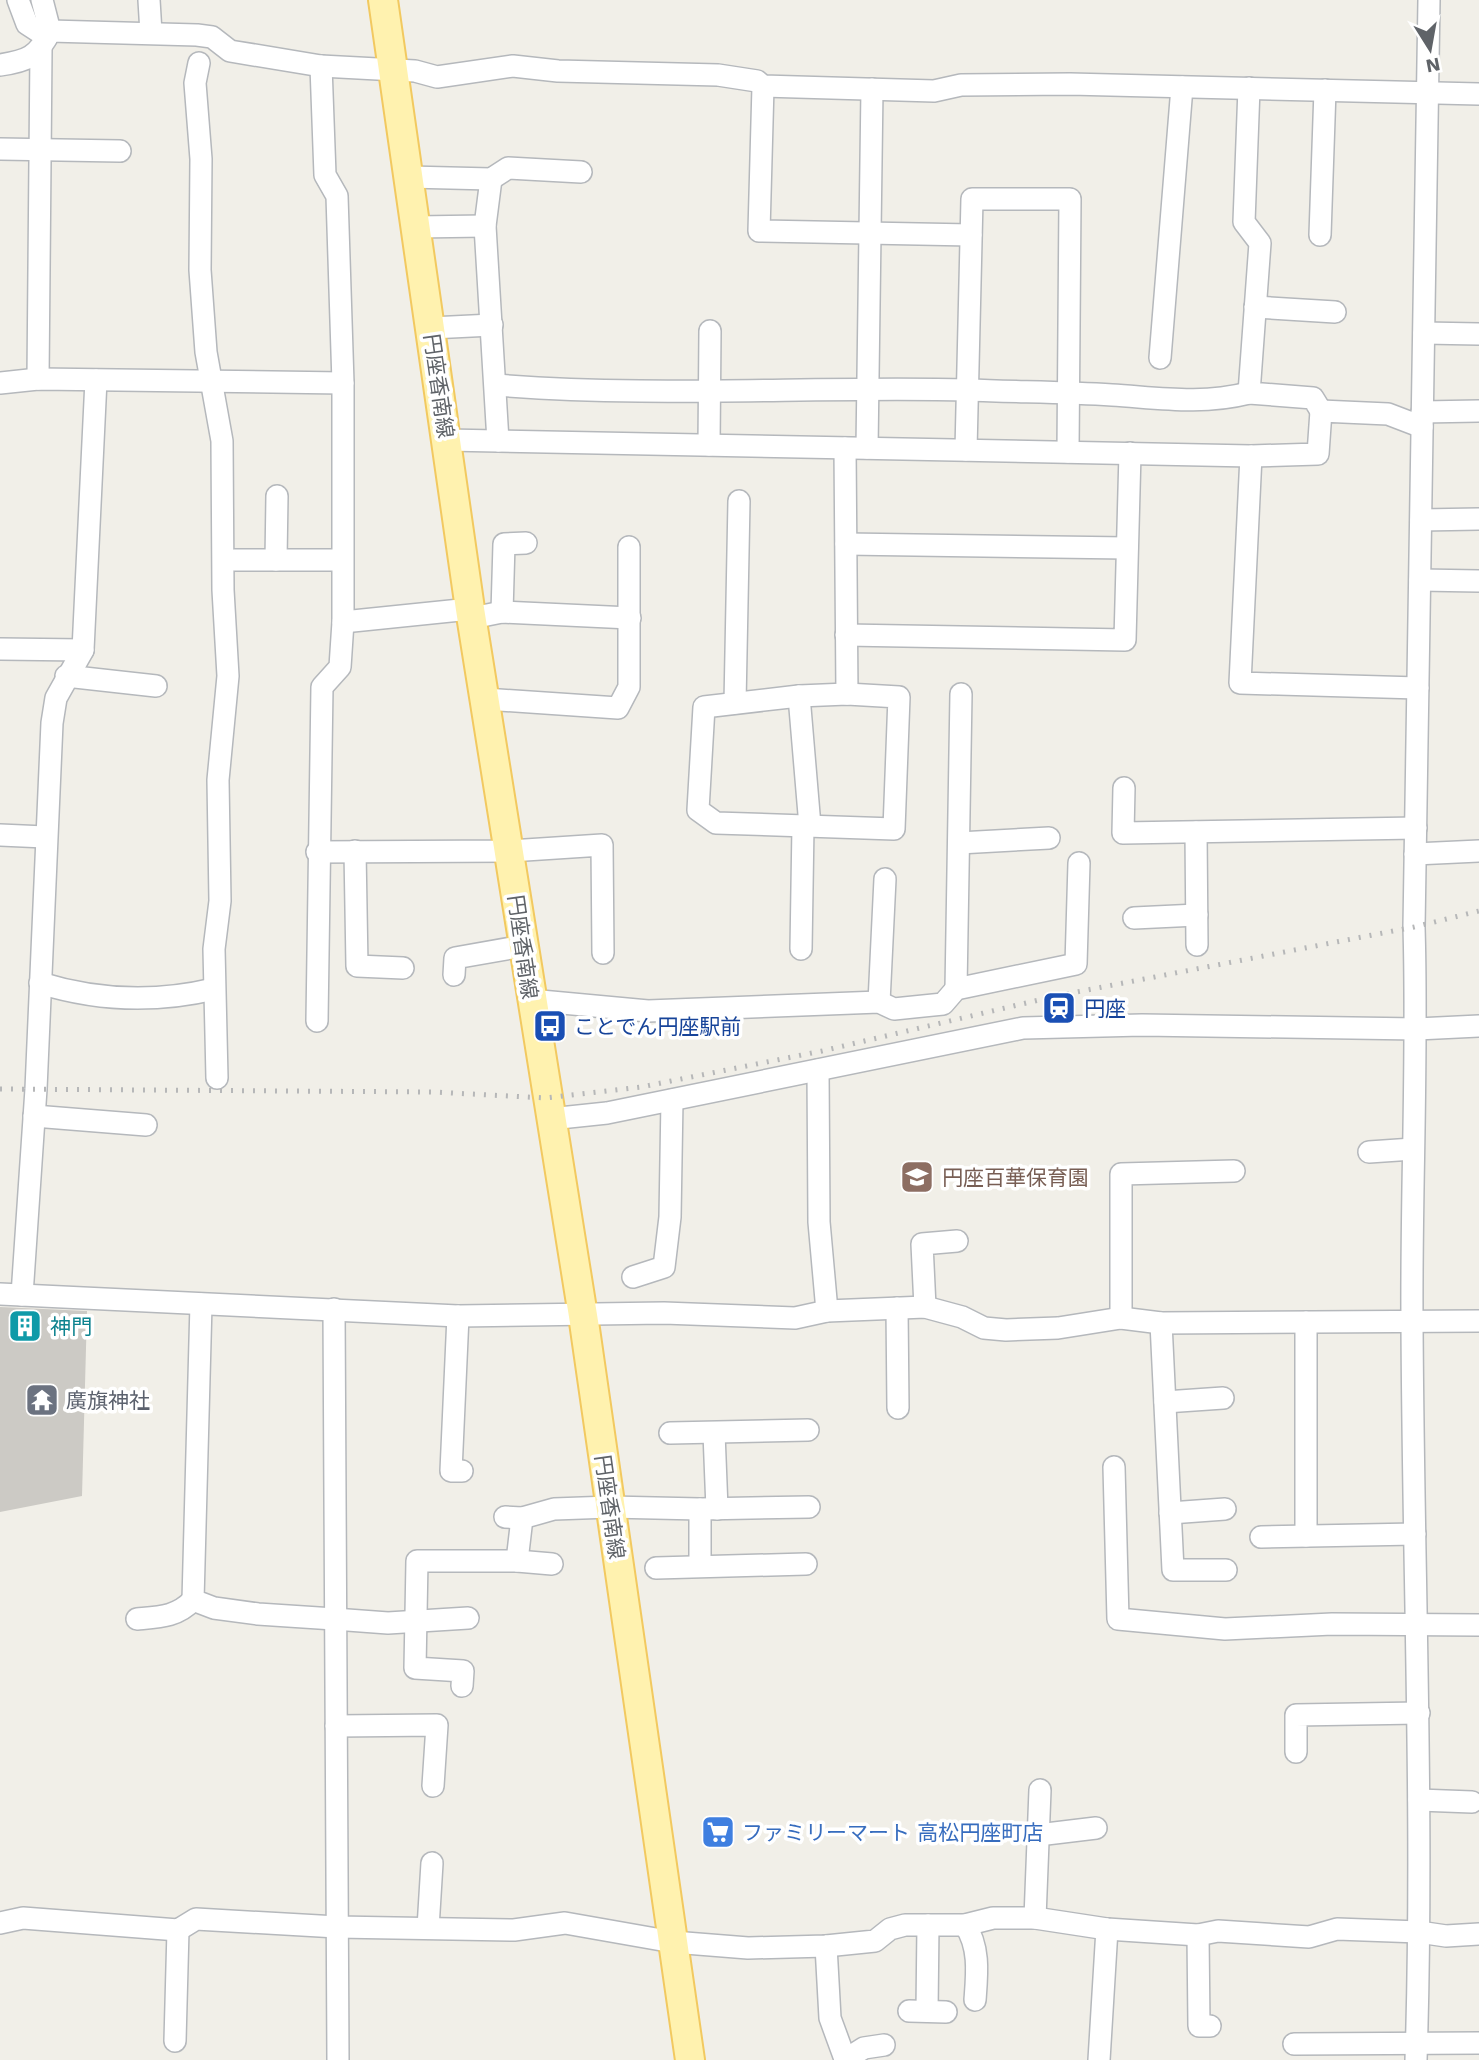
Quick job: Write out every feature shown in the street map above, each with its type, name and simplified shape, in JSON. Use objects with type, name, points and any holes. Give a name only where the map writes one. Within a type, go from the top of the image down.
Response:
[{"type":"main road","name":"円座香南線","points":[[383,0],[471,614],[510,851],[530,1000],[583,1316],[690,2060]]},
{"type":"street","points":[[18,0],[27,24],[46,39],[151,33],[212,37],[230,51],[321,65],[393,70],[437,77],[513,66],[558,71],[718,75],[757,81],[763,86],[934,91],[975,85],[1479,94]]},
{"type":"street","points":[[38,379],[40,150],[46,39],[42,0]]},
{"type":"street","points":[[149,0],[151,33]]},
{"type":"street","points":[[1416,2053],[1419,1932],[1419,1623],[1412,1321],[1413,1149],[1417,1029],[1415,854],[1429,0]]},
{"type":"street","points":[[0,65],[28,60],[46,39]]},
{"type":"street","points":[[199,63],[195,83],[201,159],[200,270],[206,352],[213,379],[222,442],[223,590],[228,676],[218,780],[220,901],[214,949],[216,1078]]},
{"type":"street","points":[[317,1021],[317,852],[322,687],[340,667],[343,622],[343,383],[337,196],[325,175],[321,65]]},
{"type":"street","points":[[763,86],[759,231],[971,235]]},
{"type":"street","points":[[1160,358],[1182,87]]},
{"type":"street","points":[[1249,88],[1244,222],[1260,243],[1250,393]]},
{"type":"street","points":[[867,448],[872,89]]},
{"type":"street","points":[[1320,235],[1325,90]]},
{"type":"street","points":[[0,149],[120,151]]},
{"type":"street","points":[[409,177],[491,179],[508,167],[581,172]]},
{"type":"street","points":[[491,179],[485,226],[498,441]]},
{"type":"street","points":[[966,450],[972,199],[1070,199],[1068,452]]},
{"type":"street","points":[[416,227],[485,226]]},
{"type":"street","points":[[1255,307],[1335,312]]},
{"type":"street","points":[[431,328],[492,325]]},
{"type":"street","points":[[709,445],[710,331]]},
{"type":"street","points":[[1424,333],[1479,334]]},
{"type":"street","points":[[0,383],[38,379],[213,379],[343,383]]},
{"type":"street","points":[[22,1295],[34,1116],[52,723],[56,698],[83,650],[96,380]]},
{"type":"street","points":[[447,440],[1251,456],[1318,454],[1321,411],[1313,398],[1250,393],[1177,402],[1112,395],[967,390],[709,389],[585,392],[496,385]]},
{"type":"street","points":[[1321,411],[1388,414],[1422,419],[1479,411]]},
{"type":"street","points":[[845,448],[847,694]]},
{"type":"street","points":[[846,635],[1125,640],[1130,453]]},
{"type":"street","points":[[1251,456],[1240,683],[1418,688]]},
{"type":"street","points":[[276,560],[277,496]]},
{"type":"street","points":[[735,703],[739,501]]},
{"type":"street","points":[[1421,520],[1479,519]]},
{"type":"street","points":[[502,612],[504,544],[526,543]]},
{"type":"street","points":[[846,544],[1127,548]]},
{"type":"street","points":[[485,699],[618,708],[629,687],[629,547]]},
{"type":"street","points":[[234,560],[342,560]]},
{"type":"street","points":[[1420,580],[1479,581]]},
{"type":"street","points":[[343,622],[502,612],[630,618]]},
{"type":"street","points":[[0,649],[83,650]]},
{"type":"street","points":[[66,676],[156,687]]},
{"type":"street","points":[[847,694],[899,697],[894,829],[716,824],[698,810],[704,707],[799,696],[847,694]]},
{"type":"street","points":[[956,989],[961,694]]},
{"type":"street","points":[[799,696],[806,826],[801,949]]},
{"type":"street","points":[[1124,788],[1123,833],[1416,828]]},
{"type":"street","points":[[1196,832],[1197,945]]},
{"type":"street","points":[[0,835],[46,837]]},
{"type":"street","points":[[958,844],[1049,838]]},
{"type":"street","points":[[317,852],[510,851],[602,845],[603,953]]},
{"type":"street","points":[[355,851],[357,966],[403,968]]},
{"type":"street","points":[[1415,854],[1479,851]]},
{"type":"street","points":[[530,1000],[648,1011],[879,1002],[894,1009],[943,1004],[956,989],[1076,964],[1079,863]]},
{"type":"street","points":[[879,1002],[885,879]]},
{"type":"street","points":[[1134,918],[1197,915]]},
{"type":"street","points":[[454,975],[455,958],[523,946]]},
{"type":"street","points":[[40,983],[77,995],[132,999],[176,998],[214,989]]},
{"type":"street","points":[[550,1119],[607,1113],[1023,1028],[1142,1025],[1417,1029],[1479,1026]]},
{"type":"street","points":[[818,1070],[819,1222],[827,1311]]},
{"type":"street","points":[[634,1277],[664,1267],[670,1216],[672,1100]]},
{"type":"street","points":[[34,1116],[145,1125]]},
{"type":"street","points":[[1369,1152],[1413,1149]]},
{"type":"street","points":[[1121,1318],[1121,1174],[1234,1171]]},
{"type":"street","points":[[925,1307],[922,1244],[957,1241]]},
{"type":"street","points":[[0,1294],[458,1316],[664,1313],[795,1318],[827,1311],[925,1307],[961,1317],[984,1328],[1006,1330],[1058,1328],[1121,1318],[1161,1323],[1479,1321]]},
{"type":"street","points":[[137,1619],[168,1616],[183,1610],[192,1600],[201,1304]]},
{"type":"street","points":[[897,1308],[898,1408]]},
{"type":"street","points":[[334,1310],[338,2060]]},
{"type":"street","points":[[458,1316],[451,1471],[462,1471]]},
{"type":"street","points":[[1306,1322],[1306,1535]]},
{"type":"street","points":[[1161,1323],[1173,1570],[1226,1570]]},
{"type":"street","points":[[1165,1402],[1223,1398]]},
{"type":"street","points":[[670,1433],[808,1430]]},
{"type":"street","points":[[700,1566],[709,1509],[714,1433]]},
{"type":"street","points":[[1115,1466],[1118,1619],[1225,1629],[1419,1623],[1479,1625]]},
{"type":"street","points":[[517,1561],[514,1517],[554,1509],[809,1507]]},
{"type":"street","points":[[1170,1513],[1226,1509]]},
{"type":"street","points":[[1261,1537],[1415,1534]]},
{"type":"street","points":[[462,1686],[463,1671],[415,1668],[417,1560],[552,1564]]},
{"type":"street","points":[[656,1568],[806,1564]]},
{"type":"street","points":[[192,1600],[214,1608],[258,1614],[388,1623],[468,1618]]},
{"type":"street","points":[[1296,1752],[1296,1715],[1419,1713]]},
{"type":"street","points":[[335,1726],[437,1725],[433,1786]]},
{"type":"street","points":[[1035,1918],[1040,1790]]},
{"type":"street","points":[[1419,1800],[1472,1802]]},
{"type":"street","points":[[1038,1835],[1096,1828]]},
{"type":"street","points":[[428,1928],[432,1863]]},
{"type":"street","points":[[0,1923],[23,1918],[178,1930],[197,1919],[337,1927],[514,1930],[565,1923],[673,1942],[748,1948],[826,1946],[875,1941],[890,1929],[965,1925],[993,1918],[1035,1918],[1107,1929],[1198,1935],[1218,1931],[1309,1937],[1337,1929],[1419,1932],[1446,1936],[1479,1934]]},
{"type":"street","points":[[927,2011],[928,1925]]},
{"type":"street","points":[[965,1925],[973,1937],[978,1967],[975,2000]]},
{"type":"street","points":[[1098,2060],[1107,1929]]},
{"type":"street","points":[[175,2040],[178,1930]]},
{"type":"street","points":[[1198,1935],[1199,2026],[1210,2026]]},
{"type":"street","points":[[826,1946],[830,2018],[845,2060],[864,2048],[884,2045]]},
{"type":"street","points":[[1294,2044],[1416,2053],[1479,2043]]},
{"type":"building","name":"廣旗神社","points":[[0,1307],[87,1311],[82,1496],[0,1512]]},
{"type":"railway","points":[[0,1089],[433,1092],[546,1098],[641,1087],[822,1051],[1056,996],[1414,927],[1479,911]]},
{"type":"place","name":"円座","points":[[1059,1008]]},
{"type":"place","name":"ことでん円座駅前","points":[[550,1026]]},
{"type":"place","name":"円座百華保育園","points":[[917,1177]]},
{"type":"place","name":"神門","points":[[25,1326]]},
{"type":"place","name":"廣旗神社","points":[[42,1400]]},
{"type":"place","name":"ファミリーマート 高松円座町店","points":[[718,1832]]}]
